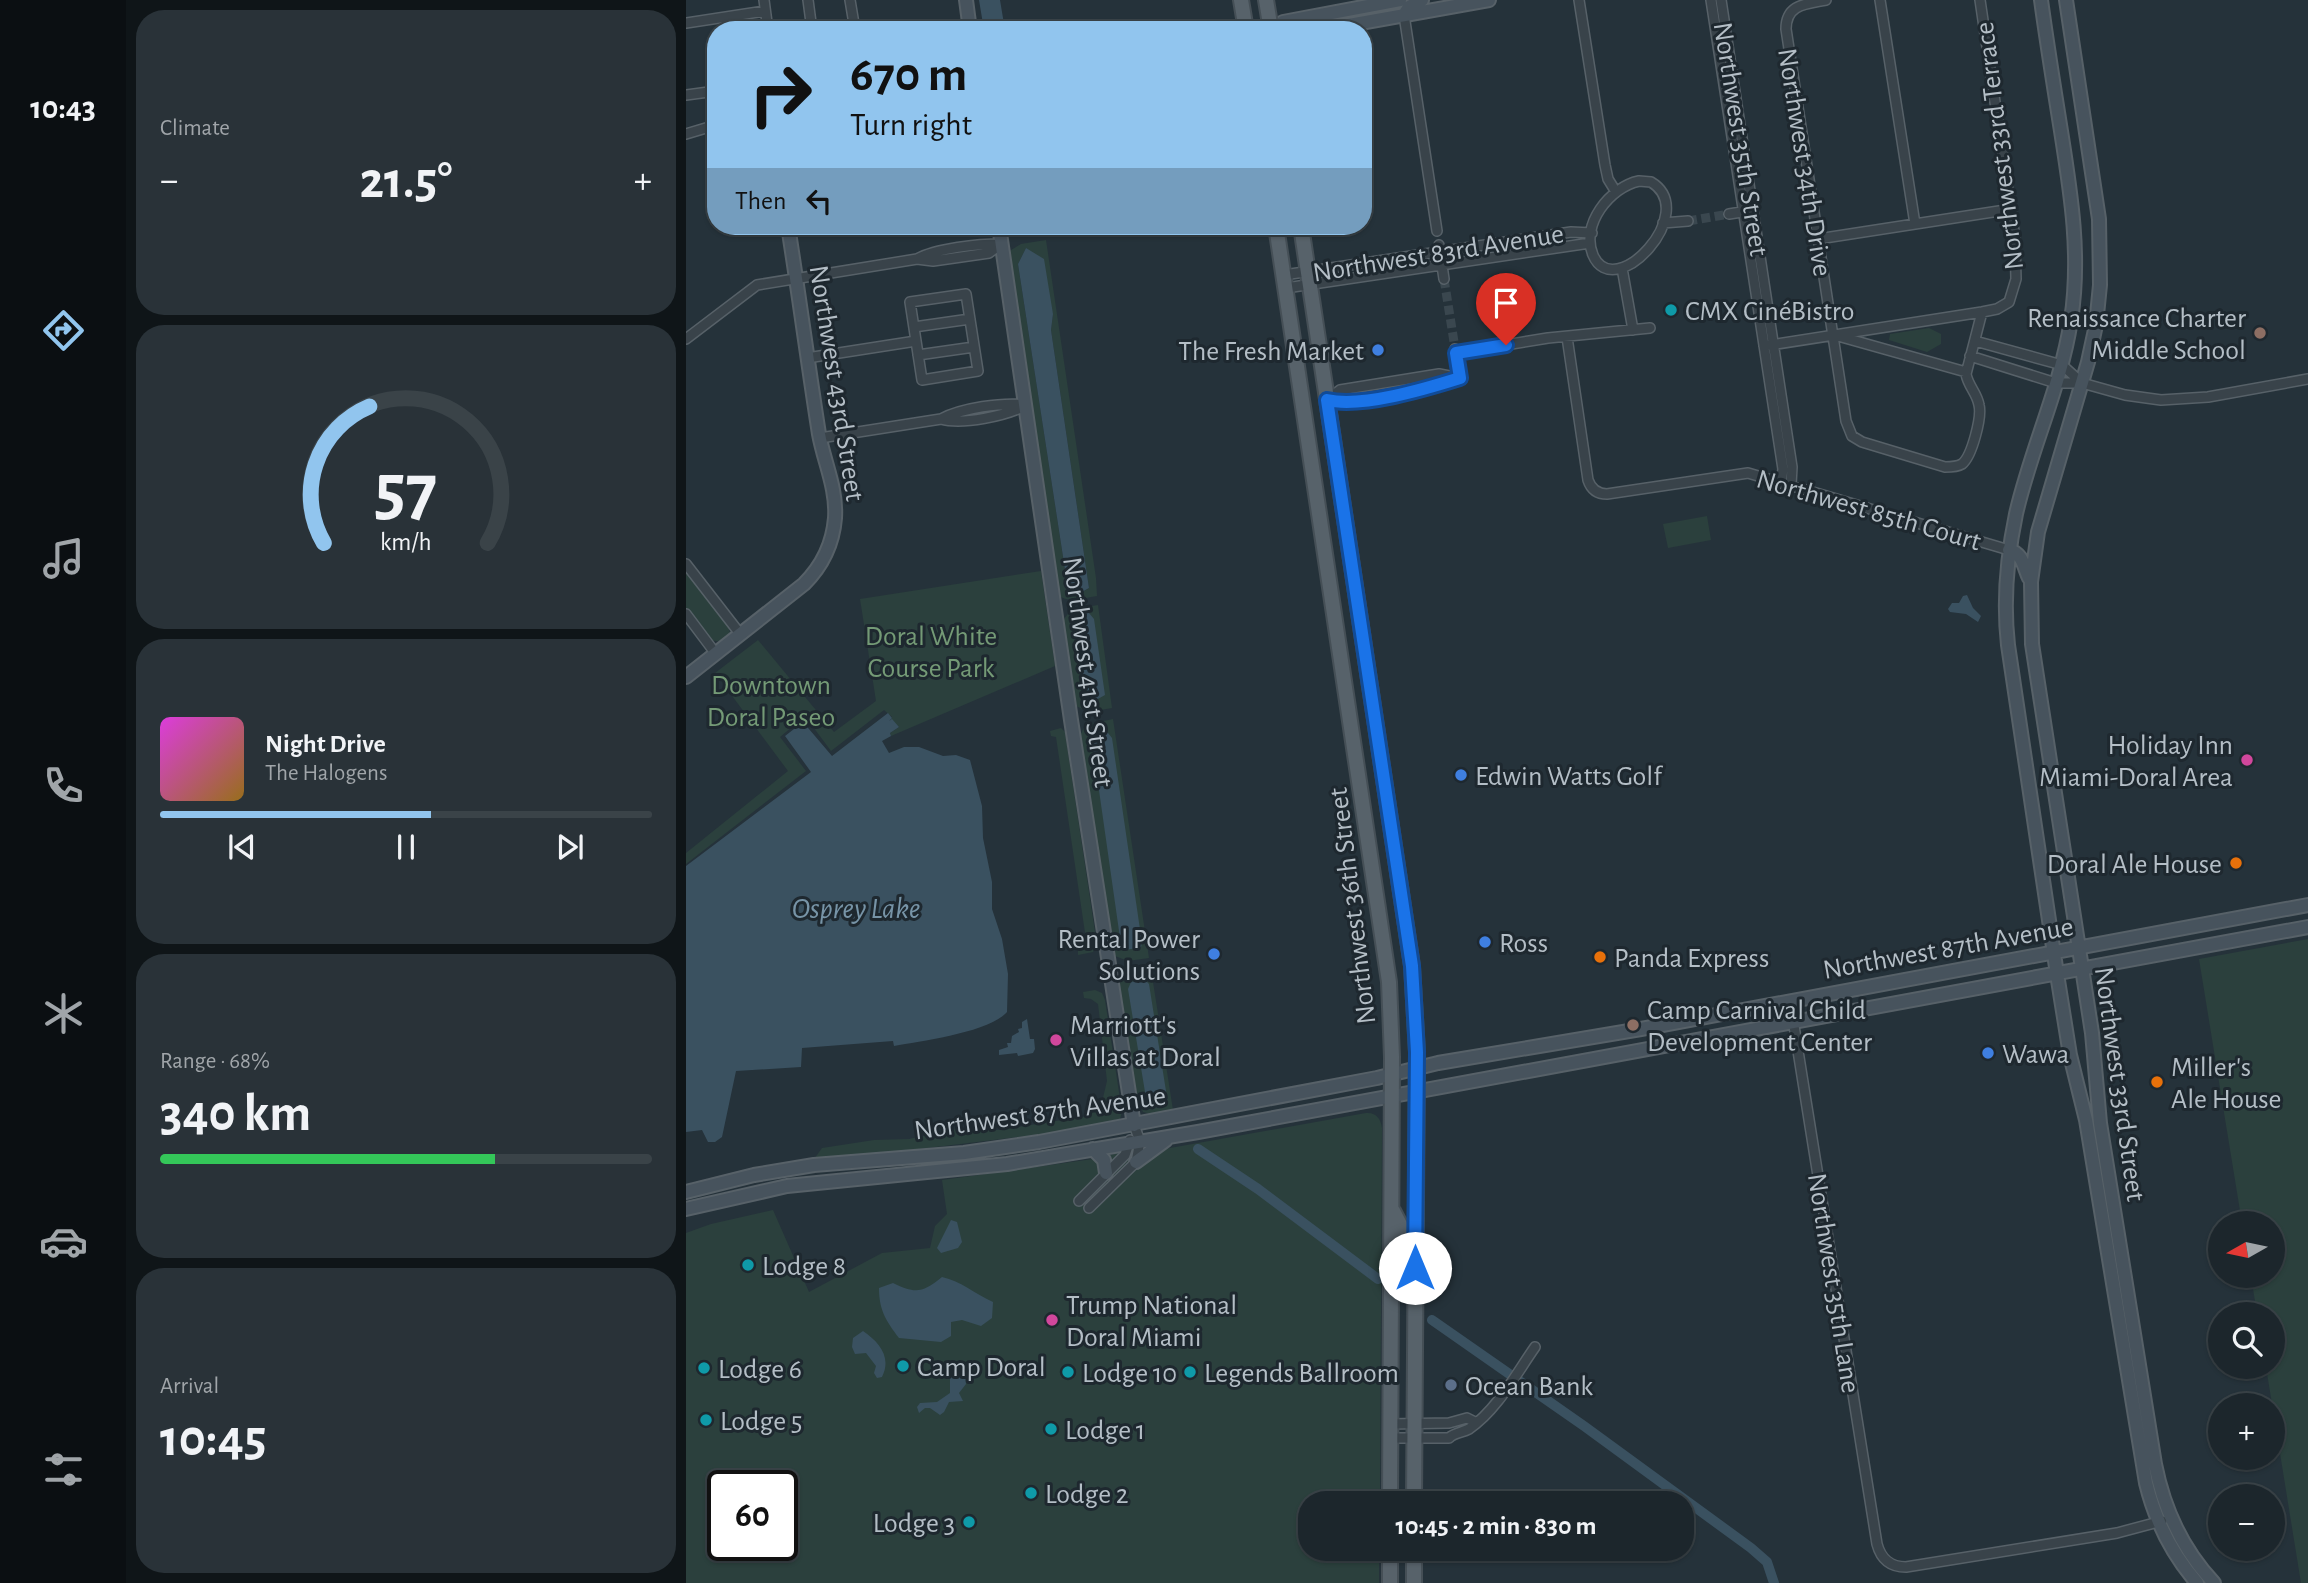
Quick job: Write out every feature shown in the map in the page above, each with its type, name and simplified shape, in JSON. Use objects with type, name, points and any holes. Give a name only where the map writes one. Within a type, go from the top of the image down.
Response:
[{"type":"main road","points":[[1241,0],[1244,21]]},
{"type":"main road","points":[[1266,0],[1270,21]]},
{"type":"main road","name":"Northwest 36th Street","points":[[1277,235],[1389,982],[1392,1075],[1390,1491]]},
{"type":"main road","name":"Northwest 36th Street","points":[[1302,235],[1412,966],[1416,1069],[1414,1491]]},
{"type":"main road","points":[[1303,404],[1327,400]]},
{"type":"main road","points":[[1326,553],[1350,550]]},
{"type":"main road","points":[[1367,825],[1385,857],[1397,860]]},
{"type":"main road","points":[[1391,1207],[1399,1227],[1415,1244]]},
{"type":"main road","points":[[1391,1240],[1402,1247],[1415,1268]]},
{"type":"main road","points":[[1390,1561],[1390,1583]]},
{"type":"main road","points":[[1414,1561],[1414,1583]]},
{"type":"street","points":[[764,0],[767,21]]},
{"type":"street","points":[[807,0],[810,21]]},
{"type":"street","points":[[850,0],[854,21]]},
{"type":"street","points":[[966,0],[969,21]]},
{"type":"street","points":[[1293,21],[1400,0]]},
{"type":"street","points":[[1422,0],[1407,9],[1404,15],[1437,231]]},
{"type":"street","points":[[1371,21],[1489,0]]},
{"type":"street","points":[[1580,0],[1605,165],[1608,180],[1616,192]]},
{"type":"street","name":"Northwest 35th Street","points":[[1711,0],[1728,80],[1786,484]]},
{"type":"street","name":"Northwest 35th Street","points":[[1721,0],[1728,80]]},
{"type":"street","name":"Northwest 34th Drive","points":[[1826,0],[1797,6],[1788,14],[1786,29],[1847,425],[1851,434],[1858,441],[1945,467],[1961,464],[1967,458],[1980,418],[1979,402],[1968,382],[1966,372]]},
{"type":"street","points":[[1880,0],[1915,224]]},
{"type":"street","name":"Northwest 33rd Terrace","points":[[1768,345],[1982,312],[2009,302],[2013,292],[2016,253],[1980,0]]},
{"type":"street","name":"Northwest 33rd Street","points":[[2041,0],[2076,241],[2073,306],[2062,365],[2018,507],[2009,550],[2005,606],[2009,663],[2056,974],[2068,1044],[2086,1120],[2146,1483],[2164,1520],[2176,1556],[2197,1583]]},
{"type":"street","name":"Northwest 33rd Street","points":[[2066,0],[2100,237],[2098,310],[2082,383],[2043,509],[2031,582],[2030,621],[2034,666],[2094,1049],[2098,1112],[2164,1520],[2214,1583]]},
{"type":"street","points":[[686,23],[765,11]]},
{"type":"street","points":[[686,95],[707,92]]},
{"type":"street","points":[[686,134],[707,128]]},
{"type":"street","points":[[1643,180],[1655,184],[1661,190],[1664,198],[1663,223],[1647,252],[1634,263],[1609,269],[1601,266],[1593,256],[1591,238],[1599,212],[1616,192],[1632,183],[1643,180]]},
{"type":"street","points":[[1818,239],[2011,209]]},
{"type":"street","points":[[1729,214],[1748,211]]},
{"type":"street","points":[[1663,223],[1688,221]]},
{"type":"street","name":"Northwest 83rd Avenue","points":[[1285,282],[1440,249],[1577,231],[1591,238]]},
{"type":"street","name":"Northwest 43rd Street","points":[[741,635],[812,576],[829,547],[835,524],[832,479],[820,438],[789,235]]},
{"type":"street","name":"Northwest 41st Street","points":[[1000,235],[1073,734],[1134,1125],[1136,1162]]},
{"type":"street","name":"Northwest 83rd Avenue","points":[[1309,278],[1442,264],[1591,238]]},
{"type":"street","points":[[686,339],[754,286],[917,260],[933,261],[989,253],[1002,244]]},
{"type":"street","points":[[1440,249],[1444,279]]},
{"type":"street","points":[[1622,268],[1633,330]]},
{"type":"street","points":[[966,294],[978,370],[922,380],[914,327],[910,302],[966,294]]},
{"type":"street","points":[[1833,335],[1966,372],[1982,312]]},
{"type":"street","points":[[914,327],[970,319]]},
{"type":"street","points":[[1460,378],[1455,350],[1650,328]]},
{"type":"street","name":"Northwest 85th Court","points":[[1567,337],[1588,480],[1595,491],[1607,494],[1748,472],[2009,550]]},
{"type":"street","points":[[807,358],[916,341]]},
{"type":"street","points":[[1975,341],[2062,365],[2082,383]]},
{"type":"street","points":[[918,355],[974,347]]},
{"type":"street","points":[[1970,356],[2056,383],[2082,383],[2144,398],[2172,400],[2208,397],[2308,379]]},
{"type":"street","points":[[1327,400],[1340,390],[1381,383],[1438,374],[1460,378]]},
{"type":"street","points":[[1327,400],[1342,404],[1403,394],[1460,378]]},
{"type":"street","points":[[1381,383],[1383,397]]},
{"type":"street","points":[[820,438],[941,419],[959,421],[1013,413],[1026,405]]},
{"type":"street","points":[[2009,550],[2014,551],[2022,560],[2031,582]]},
{"type":"street","points":[[686,564],[741,635],[686,677]]},
{"type":"street","points":[[686,614],[716,654]]},
{"type":"street","name":"Northwest 87th Avenue","points":[[686,1192],[786,1169],[984,1150],[1134,1125],[1416,1069],[2308,905]]},
{"type":"street","name":"Northwest 87th Avenue","points":[[686,1209],[787,1186],[988,1167],[1171,1137],[2308,928]]},
{"type":"street","name":"Northwest 35th Lane","points":[[1790,1001],[1880,1553],[1887,1562],[1906,1567],[2117,1533],[2164,1520]]},
{"type":"street","points":[[1662,1025],[1666,1046]]},
{"type":"street","points":[[1227,1127],[1250,1111],[1272,1106],[1279,1097]]},
{"type":"street","points":[[1088,1208],[1144,1153],[1171,1137]]},
{"type":"street","name":"Northwest 41st Street","points":[[1080,1200],[1135,1142]]},
{"type":"street","points":[[1093,1149],[1104,1160],[1106,1173]]},
{"type":"street","points":[[786,1169],[787,1186]]},
{"type":"street","points":[[2119,1322],[2129,1338],[2135,1340],[2124,1353]]},
{"type":"street","points":[[1390,1431],[1415,1438],[1449,1437],[1453,1433],[1468,1429],[1489,1409],[1535,1347]]},
{"type":"street","points":[[1390,1431],[1415,1423],[1449,1423],[1466,1418],[1475,1422]]},
{"type":"green space","points":[[1046,240],[1096,578],[1097,596],[1082,599],[1072,600],[1058,595],[1008,252],[1021,244]],"holes":[[[1026,248],[1053,314],[1051,330],[1089,588],[1080,593],[1068,589],[1018,264]]]},
{"type":"green space","points":[[1929,328],[1941,334],[1941,344],[1927,352],[1889,340],[1890,334]]},
{"type":"green space","points":[[1707,516],[1711,540],[1668,548],[1663,524]]},
{"type":"green space","name":"Downtown Doral Paseo","points":[[686,570],[728,624],[730,634],[721,642],[711,640],[686,608]]},
{"type":"green space","name":"Doral White Course Park","points":[[1041,571],[1055,666],[891,736],[890,733],[899,727],[890,721],[892,717],[884,710],[831,751],[805,716],[780,737],[806,771],[686,864],[686,853],[788,771],[715,673],[758,640],[834,732],[876,701],[860,599]]},
{"type":"green space","points":[[1098,605],[1112,708],[1089,712],[1076,706],[1072,699],[1062,626],[1071,612]]},
{"type":"green space","points":[[1113,719],[1149,958],[1128,961],[1115,956],[1112,950],[1079,738],[1085,725]]},
{"type":"green space","points":[[1061,728],[1065,732],[1097,945],[1093,952],[1078,955],[1078,949],[1087,946],[1056,737],[1051,736],[1050,731]]},
{"type":"green space","points":[[2308,939],[2308,1583],[2301,1583],[2283,1470],[2285,1470],[2285,1393],[2270,1393],[2268,1379],[2285,1379],[2285,1302],[2255,1302],[2253,1288],[2286,1288],[2286,1211],[2240,1211],[2199,959]]},
{"type":"green space","points":[[1151,969],[1173,1110],[1152,1114],[1143,1112],[1137,1098],[1117,985],[1126,974]]},
{"type":"green space","points":[[1095,990],[1102,993],[1105,1000],[1122,1112],[1120,1119],[1052,1133],[812,1162],[822,1148],[874,1140],[909,1139],[956,1129],[999,1130],[1088,1116],[1102,1102],[1107,1081],[1098,1004],[1084,998],[1083,992]]},
{"type":"green space","points":[[1366,1113],[1379,1119],[1382,1128],[1380,1491],[1298,1491],[1298,1561],[1379,1561],[1379,1583],[686,1583],[686,1233],[711,1224],[773,1210],[809,1292],[882,1253],[930,1248],[935,1226],[947,1214],[942,1180],[1093,1159],[1122,1152],[1159,1150]]},
{"type":"water","points":[[979,0],[1000,0],[1004,21],[982,21]]},
{"type":"water","points":[[1026,248],[1044,259],[1053,314],[1051,330],[1089,588],[1080,593],[1068,589],[1018,264]]},
{"type":"water","points":[[1967,595],[1973,608],[1981,616],[1978,622],[1966,614],[1950,612],[1948,609],[1952,603],[1959,603],[1963,596]]},
{"type":"water","points":[[1083,612],[1089,613],[1094,619],[1105,695],[1096,700],[1085,698],[1073,623],[1075,616]]},
{"type":"water","name":"Osprey Lake","points":[[888,713],[892,718],[889,721],[892,719],[899,727],[882,741],[889,753],[904,747],[919,747],[943,756],[956,755],[970,760],[982,806],[983,838],[992,882],[992,909],[1002,939],[1008,974],[1007,1012],[986,1025],[955,1035],[894,1046],[893,1041],[802,1048],[801,1067],[736,1071],[722,1137],[715,1142],[708,1142],[702,1130],[686,1132],[686,866],[811,772],[785,736],[803,722],[832,756]]},
{"type":"water","points":[[1100,730],[1112,738],[1142,943],[1141,947],[1126,950],[1121,945],[1092,741]]},
{"type":"water","points":[[1145,980],[1149,984],[1166,1091],[1165,1105],[1151,1109],[1147,1104],[1128,989],[1131,982]]},
{"type":"water","points":[[1027,1019],[1030,1039],[1034,1039],[1033,1053],[1018,1056],[1017,1053],[999,1055],[999,1050],[1008,1047],[1007,1043],[1011,1043],[1012,1036],[1019,1032],[1022,1022]]},
{"type":"water","points":[[951,1220],[957,1222],[962,1242],[958,1248],[941,1253],[937,1248]]},
{"type":"water","points":[[942,1277],[955,1281],[993,1302],[992,1318],[981,1326],[962,1320],[951,1322],[951,1336],[941,1342],[899,1338],[884,1315],[879,1288],[893,1283],[919,1290]]},
{"type":"water","points":[[863,1331],[874,1340],[885,1357],[882,1377],[877,1378],[874,1373],[876,1366],[866,1353],[855,1354],[852,1347],[853,1338]]},
{"type":"water","points":[[961,1372],[965,1376],[966,1384],[959,1393],[963,1401],[949,1402],[940,1415],[930,1408],[919,1413],[917,1407],[920,1403],[937,1402],[950,1393],[950,1376]]},
{"type":"waterway","points":[[1198,1149],[1258,1189],[1378,1279]]},
{"type":"waterway","points":[[1432,1320],[1584,1426],[1751,1548],[1767,1562],[1774,1583]]},
{"type":"tunnel","points":[[1688,221],[1729,214]]},
{"type":"tunnel","points":[[1444,279],[1455,348]]},
{"type":"place","name":"CMX CinéBistro","points":[[1671,310]]},
{"type":"place","name":"Renaissance Charter Middle School","points":[[2260,333]]},
{"type":"place","name":"The Fresh Market","points":[[1378,350]]},
{"type":"place","name":"Holiday Inn Miami-Doral Area","points":[[2247,760]]},
{"type":"place","name":"Edwin Watts Golf","points":[[1461,775]]},
{"type":"place","name":"Doral Ale House","points":[[2236,863]]},
{"type":"place","name":"Ross","points":[[1485,942]]},
{"type":"place","name":"Rental Power Solutions","points":[[1214,954]]},
{"type":"place","name":"Panda Express","points":[[1600,957]]},
{"type":"place","name":"Camp Carnival Child Development Center","points":[[1633,1025]]},
{"type":"place","name":"Marriott's Villas at Doral","points":[[1056,1040]]},
{"type":"place","name":"Wawa","points":[[1988,1053]]},
{"type":"place","name":"Miller's Ale House","points":[[2157,1082]]},
{"type":"place","name":"Lodge 8","points":[[748,1265]]},
{"type":"place","name":"Trump National Doral Miami","points":[[1052,1320]]},
{"type":"place","name":"Camp Doral","points":[[903,1366]]},
{"type":"place","name":"Lodge 6","points":[[704,1368]]},
{"type":"place","name":"Lodge 10","points":[[1068,1372]]},
{"type":"place","name":"Legends Ballroom","points":[[1190,1372]]},
{"type":"place","name":"Ocean Bank","points":[[1451,1385]]},
{"type":"place","name":"Lodge 5","points":[[706,1420]]},
{"type":"place","name":"Lodge 1","points":[[1051,1429]]},
{"type":"place","name":"Lodge 2","points":[[1031,1493]]},
{"type":"place","name":"Lodge 3","points":[[969,1522]]},
{"type":"route","points":[[1415,1268],[1417,1052],[1412,966],[1327,400],[1342,404],[1403,394],[1460,378],[1456,353],[1506,345]]}]
